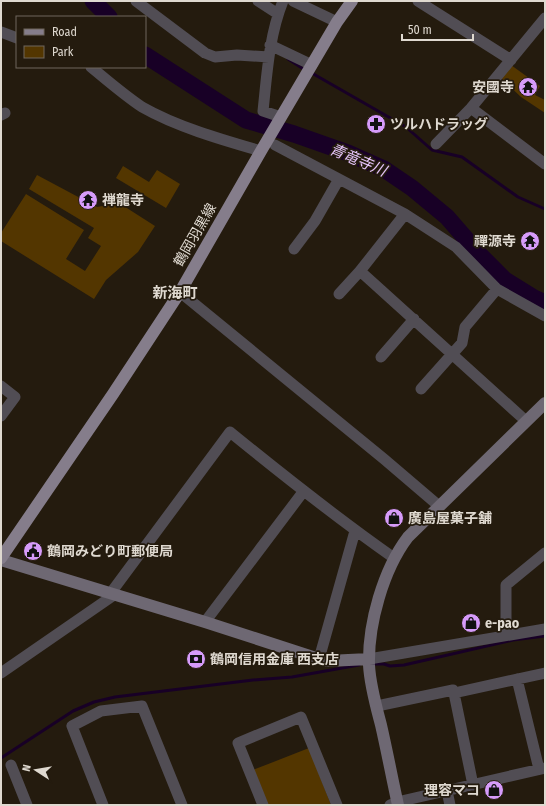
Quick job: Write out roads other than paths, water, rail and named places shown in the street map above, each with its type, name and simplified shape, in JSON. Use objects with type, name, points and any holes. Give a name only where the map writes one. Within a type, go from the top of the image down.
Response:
[{"type":"main road","name":"鶴岡羽黒線","points":[[1,559],[180,292],[283,113],[337,22],[352,1]]},
{"type":"street","points":[[136,1],[205,53],[215,56],[237,55],[269,57]]},
{"type":"street","points":[[258,1],[278,14]]},
{"type":"street","points":[[283,1],[270,45],[263,111],[283,113]]},
{"type":"street","points":[[293,1],[337,22]]},
{"type":"street","points":[[418,1],[511,60]]},
{"type":"street","points":[[436,144],[471,108],[545,18]]},
{"type":"street","points":[[1,32],[16,38]]},
{"type":"street","points":[[270,45],[312,65]]},
{"type":"street","points":[[92,68],[125,95],[144,107],[182,125],[220,139],[261,151]]},
{"type":"street","points":[[471,108],[545,164]]},
{"type":"street","points":[[275,145],[405,214],[456,248],[497,289],[545,316]]},
{"type":"street","points":[[294,250],[315,221],[339,179]]},
{"type":"street","points":[[339,294],[360,271],[405,214]]},
{"type":"street","points":[[360,271],[526,421]]},
{"type":"street","points":[[421,390],[462,343],[465,328],[497,289]]},
{"type":"street","points":[[180,292],[439,506]]},
{"type":"street","points":[[381,357],[414,319]]},
{"type":"street","points":[[1,386],[14,397],[1,416]]},
{"type":"street","points":[[517,679],[542,768],[395,804],[370,677],[369,642],[383,584],[394,558],[408,537],[545,403]]},
{"type":"street","points":[[1,673],[112,594],[230,432],[303,492],[394,558]]},
{"type":"street","points":[[205,622],[303,492]]},
{"type":"street","points":[[318,659],[355,531]]},
{"type":"street","points":[[506,635],[506,585],[545,553]]},
{"type":"street","points":[[1,559],[328,661],[369,658],[545,629]]},
{"type":"street","points":[[376,706],[453,690],[454,693],[545,673]]},
{"type":"street","points":[[454,693],[472,785]]},
{"type":"street","points":[[103,805],[72,726],[101,711],[142,706],[182,805]]},
{"type":"street","points":[[263,805],[238,743],[301,717],[337,805]]},
{"type":"street","points":[[11,765],[26,805]]},
{"type":"street","points":[[446,792],[450,805]]},
{"type":"waterway","name":"青竜寺川","points":[[93,1],[108,16]]},
{"type":"waterway","name":"青竜寺川","points":[[146,56],[246,120],[294,134],[348,153],[384,169],[412,188],[447,217],[480,255],[505,280],[545,303]]},
{"type":"waterway","points":[[288,59],[305,70]]},
{"type":"waterway","points":[[310,72],[406,127],[432,150],[462,157],[518,197],[545,209]]},
{"type":"waterway","points":[[372,664],[384,664],[390,666],[404,665],[513,640],[545,636]]},
{"type":"waterway","points":[[1,758],[73,711],[94,702],[115,697],[253,680],[292,677],[359,665]]},
{"type":"place","name":"安國寺","points":[[528,87]]},
{"type":"place","name":"ツルハドラッグ","points":[[376,124]]},
{"type":"place","name":"禅龍寺","points":[[88,200]]},
{"type":"place","name":"禪源寺","points":[[530,241]]},
{"type":"place","name":"廣島屋菓子舗","points":[[394,518]]},
{"type":"place","name":"鶴岡みどり町郵便局","points":[[33,551]]},
{"type":"place","name":"e-pao","points":[[471,623]]},
{"type":"place","name":"鶴岡信用金庫 西支店","points":[[196,659]]},
{"type":"place","name":"理容マコ","points":[[494,790]]},
{"type":"district","name":"新海町","points":[[175,293]]}]
